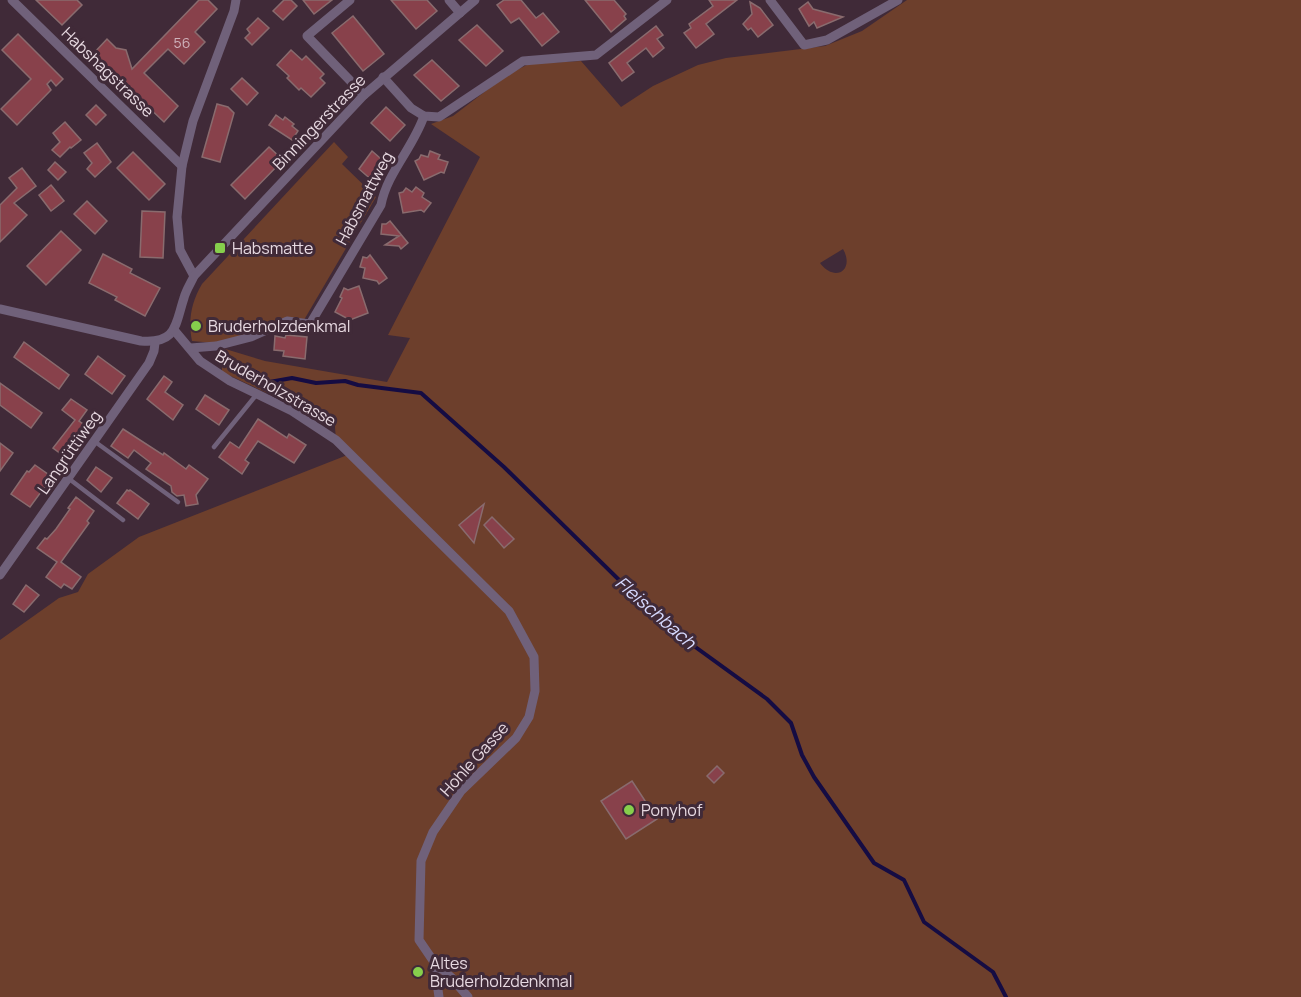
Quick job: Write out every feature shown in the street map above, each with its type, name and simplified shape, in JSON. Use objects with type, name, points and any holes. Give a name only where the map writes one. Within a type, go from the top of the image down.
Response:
[{"type":"street","name":"Habshagstrasse","points":[[12,0],[182,166]]},
{"type":"street","points":[[0,309],[155,343],[174,330],[184,297],[194,276],[180,250],[177,217],[182,166],[193,121],[236,0]]},
{"type":"street","points":[[350,0],[307,36],[364,95]]},
{"type":"street","points":[[450,0],[460,13]]},
{"type":"street","name":"Binningerstrasse","points":[[194,276],[364,95],[475,0]]},
{"type":"street","points":[[383,77],[411,108],[424,117],[439,117],[524,61],[596,55],[667,0]]},
{"type":"street","points":[[770,0],[804,45],[827,40],[898,0]]},
{"type":"street","name":"Habsmattweg","points":[[191,348],[216,346],[251,337],[287,321],[310,324],[381,205],[384,189],[420,129],[424,117]]},
{"type":"street","name":"Bruderholzstrasse","points":[[174,330],[200,361],[230,381],[292,411],[336,440],[509,611]]},
{"type":"street","name":"Langrüttiweg","points":[[0,576],[149,363],[155,343]]},
{"type":"street","name":"Hohle Gasse","points":[[439,997],[434,962],[419,940],[421,861],[433,832],[461,791],[516,738],[529,717],[535,691],[534,657],[509,611]]},
{"type":"street","points":[[434,962],[468,997]]},
{"type":"lane","points":[[214,447],[257,394]]},
{"type":"lane","points":[[94,441],[178,502]]},
{"type":"lane","points":[[68,478],[123,520]]},
{"type":"shaded area","points":[[907,0],[1301,0],[1301,997],[0,997],[0,640],[59,598],[78,592],[88,574],[139,537],[350,454],[336,440],[334,415],[310,413],[222,372],[222,348],[265,361],[387,382],[410,338],[388,335],[480,157],[431,124],[453,116],[508,74],[529,64],[581,61],[621,107],[653,86],[698,65],[726,58],[825,46],[862,31]],"holes":[[[843,249],[846,256],[845,268],[837,273],[826,269],[820,263]]]},
{"type":"shaded area","points":[[334,142],[348,157],[342,164],[376,197],[304,320],[214,343],[192,341],[191,312],[202,284]]},
{"type":"building","points":[[36,0],[77,0],[82,5],[62,25]]},
{"type":"building","points":[[199,0],[208,0],[217,9],[195,32],[205,42],[184,64],[168,49],[144,73],[178,106],[164,122],[93,54],[107,39],[116,48],[126,50],[132,69]]},
{"type":"building","points":[[284,0],[291,0],[297,6],[283,20],[273,11]]},
{"type":"building","points":[[303,0],[332,0],[314,14]]},
{"type":"building","points":[[391,0],[427,0],[437,11],[416,29]]},
{"type":"building","points":[[504,0],[521,0],[536,18],[543,13],[559,32],[542,46],[519,18],[511,23],[497,5]]},
{"type":"building","points":[[585,0],[614,0],[626,14],[624,16],[626,19],[611,32]]},
{"type":"building","points":[[709,0],[737,0],[706,24],[714,34],[696,48],[684,33],[691,28],[689,24],[713,6]]},
{"type":"building","points":[[750,2],[760,8],[773,25],[758,37],[751,28],[748,30],[743,24],[752,14]]},
{"type":"building","points":[[808,2],[813,9],[843,17],[817,28],[814,22],[809,26],[799,9]]},
{"type":"building","points":[[353,16],[384,54],[363,71],[332,33]]},
{"type":"building","points":[[258,18],[269,28],[252,45],[245,38],[250,33],[247,29]]},
{"type":"building","points":[[477,25],[503,51],[486,66],[459,40]]},
{"type":"building","points":[[656,26],[663,35],[657,39],[664,48],[653,57],[646,48],[627,63],[634,72],[622,81],[609,63]]},
{"type":"building","points":[[18,34],[63,79],[56,86],[51,80],[47,84],[51,90],[17,125],[1,109],[31,79],[2,50]]},
{"type":"building","points":[[291,50],[302,60],[306,56],[324,74],[320,78],[325,83],[311,97],[301,88],[299,90],[277,65]]},
{"type":"building","points":[[432,60],[459,86],[441,101],[414,75]]},
{"type":"building","points":[[242,78],[258,93],[247,105],[231,89]]},
{"type":"building","points":[[217,104],[228,107],[234,113],[220,162],[202,157]]},
{"type":"building","points":[[96,105],[106,115],[96,125],[86,115]]},
{"type":"building","points":[[386,107],[405,125],[390,141],[371,123]]},
{"type":"building","points":[[276,115],[283,120],[285,117],[294,124],[292,126],[298,131],[292,140],[269,125]]},
{"type":"building","points":[[65,122],[81,140],[60,157],[52,150],[60,142],[53,133]]},
{"type":"building","points":[[97,143],[111,162],[95,177],[87,169],[92,163],[84,153]]},
{"type":"building","points":[[269,147],[283,160],[245,199],[231,185]]},
{"type":"building","points":[[372,151],[387,164],[374,182],[359,169]]},
{"type":"building","points":[[430,151],[440,155],[438,159],[448,162],[444,173],[441,172],[424,180],[415,161],[421,155],[428,157]]},
{"type":"building","points":[[133,152],[165,184],[149,200],[117,168]]},
{"type":"building","points":[[55,162],[66,172],[58,180],[48,170]]},
{"type":"building","points":[[22,168],[36,186],[14,203],[27,215],[0,242],[0,205],[17,188],[9,178]]},
{"type":"building","points":[[51,185],[64,201],[51,211],[39,195]]},
{"type":"building","points":[[416,187],[424,193],[422,197],[431,203],[424,212],[421,210],[403,213],[399,193],[406,188],[412,192]]},
{"type":"building","points":[[87,201],[107,221],[95,234],[74,214]]},
{"type":"building","points":[[142,211],[165,212],[163,258],[140,257]]},
{"type":"building","points":[[390,221],[408,243],[401,249],[399,246],[385,245],[399,236],[381,234],[382,224]]},
{"type":"building","points":[[61,231],[81,250],[46,285],[27,266]]},
{"type":"building","points":[[103,254],[132,269],[130,273],[160,288],[145,316],[115,300],[117,297],[89,283]]},
{"type":"building","points":[[370,255],[387,278],[379,284],[377,281],[363,278],[365,268],[360,267],[363,257],[367,258]]},
{"type":"building","points":[[359,286],[368,313],[350,320],[335,312],[344,288],[348,290]]},
{"type":"building","points":[[286,335],[307,337],[305,359],[283,356],[284,351],[274,350],[275,336],[285,338]]},
{"type":"building","points":[[24,342],[69,375],[59,389],[14,357]]},
{"type":"building","points":[[98,356],[125,376],[112,394],[85,374]]},
{"type":"building","points":[[164,376],[172,382],[165,392],[183,405],[173,420],[147,399]]},
{"type":"building","points":[[0,383],[42,413],[31,428],[0,405]]},
{"type":"building","points":[[205,395],[229,410],[219,425],[196,409]]},
{"type":"building","points":[[71,399],[87,410],[79,421],[86,426],[65,457],[53,448],[75,420],[62,410]]},
{"type":"building","points":[[258,419],[287,438],[289,434],[306,445],[294,463],[258,441],[245,460],[249,463],[242,474],[219,457],[230,442],[239,448]]},
{"type":"building","points":[[123,429],[186,469],[189,465],[208,479],[196,495],[198,504],[186,506],[184,495],[177,496],[172,492],[171,486],[146,469],[151,463],[134,450],[128,458],[111,446]]},
{"type":"building","points":[[0,443],[13,453],[0,471]]},
{"type":"building","points":[[35,465],[52,477],[30,507],[11,494],[27,471],[29,472]]},
{"type":"building","points":[[96,467],[112,478],[101,492],[87,480]]},
{"type":"building","points":[[127,490],[149,504],[138,519],[117,503]]},
{"type":"building","points":[[76,497],[94,511],[87,521],[89,523],[61,562],[81,577],[72,589],[64,584],[61,588],[46,577],[57,562],[37,548],[56,529]]},
{"type":"building","points":[[484,504],[474,543],[459,525]]},
{"type":"building","points":[[492,517],[514,539],[504,548],[484,525]]},
{"type":"building","points":[[26,585],[39,595],[24,612],[13,604]]},
{"type":"building","points":[[717,766],[724,773],[714,783],[707,776]]},
{"type":"building","name":"Ponyhof","points":[[632,781],[657,819],[626,839],[601,801]]},
{"type":"waterway","name":"Fleischbach","points":[[220,358],[258,373],[260,381],[264,383],[292,378],[316,383],[345,381],[358,385],[421,393],[504,467],[665,625],[767,699],[791,723],[802,755],[814,777],[874,863],[904,880],[924,922],[993,972],[1006,997]]},
{"type":"place","name":"Habsmatte","points":[[220,248]]},
{"type":"place","name":"Bruderholzdenkmal","points":[[196,326]]},
{"type":"place","name":"Ponyhof","points":[[629,810]]},
{"type":"place","name":"Altes Bruderholzdenkmal","points":[[418,972]]}]
